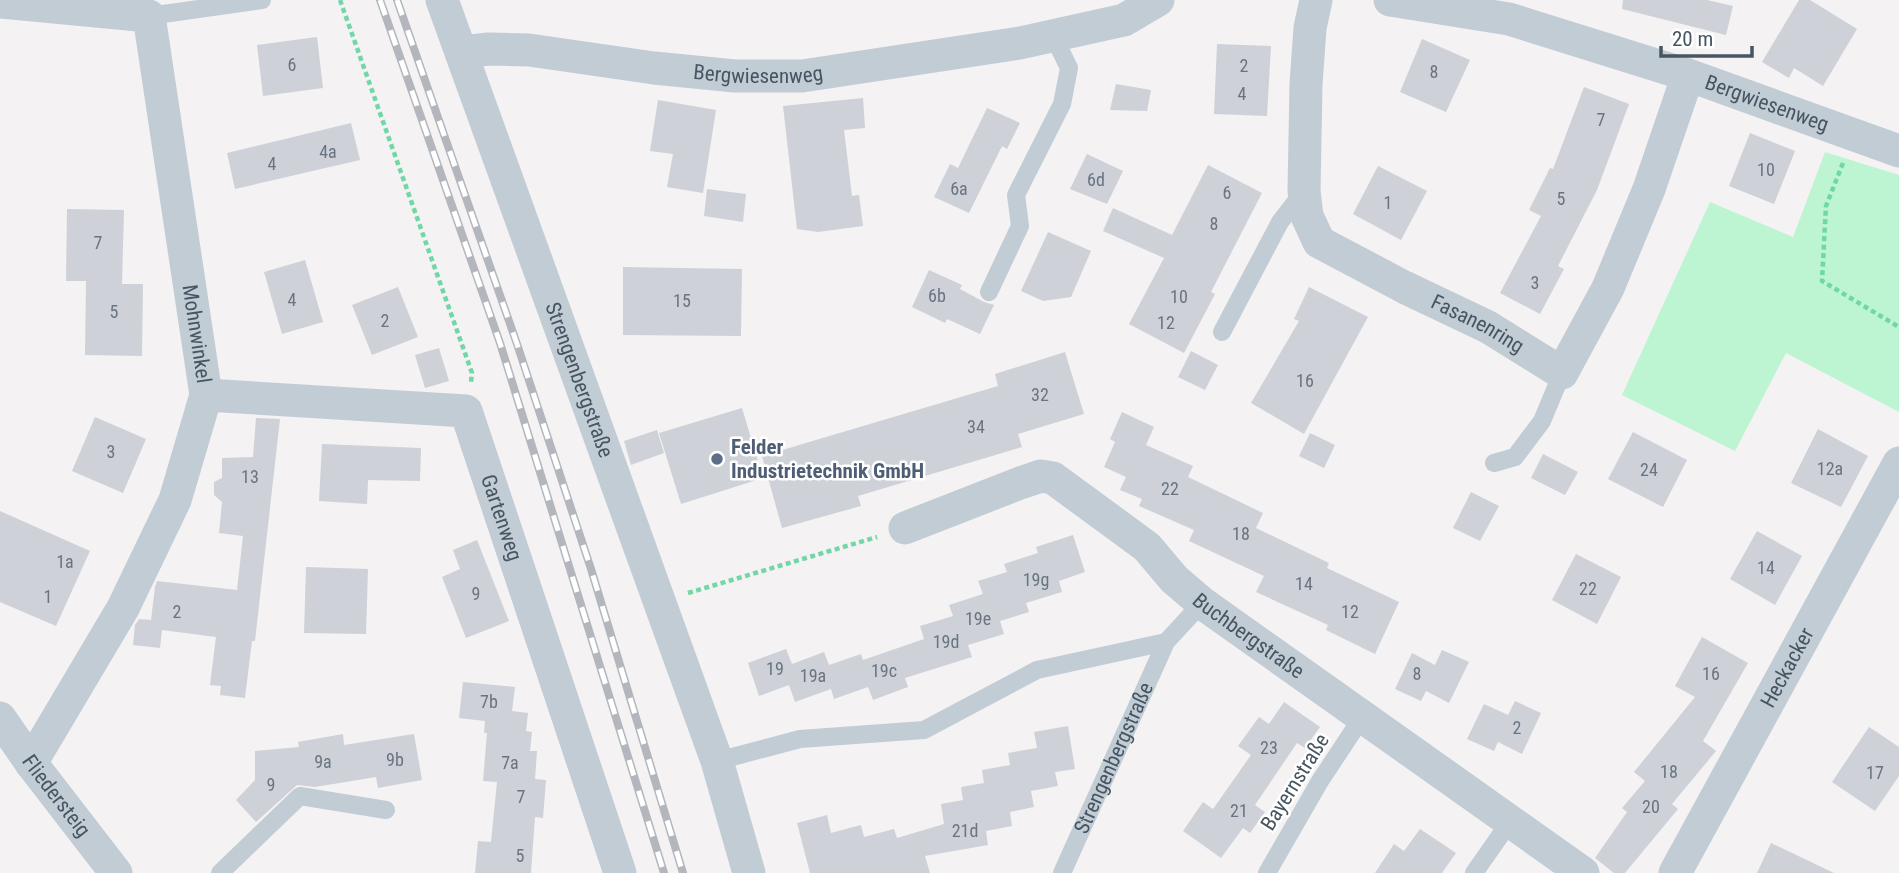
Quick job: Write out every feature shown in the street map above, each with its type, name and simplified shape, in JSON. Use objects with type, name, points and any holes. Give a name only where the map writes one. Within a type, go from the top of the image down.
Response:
[{"type":"street","name":"Strengenbergstraße","points":[[442,0],[718,761],[749,873]]},
{"type":"street","name":"Bergwiesenweg","points":[[461,52],[489,49],[529,50],[654,68],[735,76],[802,76],[1020,43],[1124,20],[1158,0]]},
{"type":"street","name":"Fasanenring","points":[[1316,0],[1310,28],[1306,84],[1304,191],[1307,216],[1319,242],[1488,327],[1562,373]]},
{"type":"street","name":"Bergwiesenweg","points":[[1390,0],[1513,9],[1899,151]]},
{"type":"street","points":[[0,2],[149,16]]},
{"type":"street","name":"Mohnwinkel","points":[[31,763],[123,608],[175,500],[206,395],[149,16]]},
{"type":"street","points":[[1562,373],[1608,288],[1649,189],[1688,75]]},
{"type":"street","points":[[206,395],[466,411]]},
{"type":"street","name":"Gartenweg","points":[[466,411],[620,873]]},
{"type":"street","name":"Heckacker","points":[[1675,873],[1899,463]]},
{"type":"street","name":"Buchbergstraße","points":[[905,528],[1020,483],[1041,477],[1053,478],[1147,548],[1174,579],[1202,603],[1583,873]]},
{"type":"street","name":"Fliedersteig","points":[[0,718],[31,763],[116,873]]},
{"type":"lane","points":[[149,16],[262,0]]},
{"type":"lane","points":[[989,292],[1020,226],[1016,195],[1062,104],[1069,68],[1053,35]]},
{"type":"lane","points":[[1222,332],[1280,222],[1304,191]]},
{"type":"lane","points":[[1494,463],[1515,457],[1542,421],[1562,373]]},
{"type":"lane","name":"Strengenbergstraße","points":[[1062,873],[1166,642],[1202,603]]},
{"type":"lane","name":"Strengenbergstraße","points":[[718,761],[800,739],[924,730],[1037,670],[1166,642]]},
{"type":"lane","name":"Bayernstraße","points":[[1267,873],[1320,781],[1363,716]]},
{"type":"lane","points":[[220,873],[300,796],[386,810]]},
{"type":"lane","points":[[1474,873],[1509,823]]},
{"type":"path","points":[[340,0],[472,373],[466,411]]},
{"type":"path","points":[[1853,136],[1826,206],[1822,281],[1899,327]]},
{"type":"path","points":[[659,603],[905,528]]},
{"type":"green space","points":[[1825,152],[1899,175],[1899,412],[1786,353],[1735,451],[1622,395],[1710,202],[1793,237]]},
{"type":"building","points":[[1623,0],[1707,0],[1733,6],[1726,35],[1622,9]]},
{"type":"building","points":[[1799,0],[1810,0],[1857,29],[1823,86],[1794,68],[1789,78],[1762,62]]},
{"type":"building","points":[[317,37],[323,88],[263,96],[257,45]]},
{"type":"building","points":[[1422,39],[1470,60],[1446,112],[1400,92]]},
{"type":"building","points":[[1217,44],[1271,46],[1267,116],[1214,114]]},
{"type":"building","points":[[1116,84],[1151,90],[1147,111],[1110,110]]},
{"type":"building","points":[[1584,87],[1629,104],[1597,190],[1558,266],[1564,269],[1540,314],[1500,293],[1541,216],[1529,210],[1550,168],[1553,169]]},
{"type":"building","points":[[863,98],[865,128],[844,130],[852,196],[859,195],[863,226],[818,232],[797,229],[783,106]]},
{"type":"building","points":[[658,100],[716,110],[703,193],[667,187],[673,154],[650,151]]},
{"type":"building","points":[[987,108],[1020,123],[1007,149],[1002,146],[969,213],[934,197],[950,164],[958,168]]},
{"type":"building","points":[[351,123],[360,160],[235,189],[227,153]]},
{"type":"building","points":[[1750,133],[1795,151],[1774,204],[1729,186]]},
{"type":"building","points":[[1087,154],[1123,171],[1107,204],[1070,189]]},
{"type":"building","points":[[1208,165],[1262,193],[1211,292],[1215,294],[1184,353],[1129,324],[1164,258],[1103,231],[1113,208],[1172,235]]},
{"type":"building","points":[[1378,166],[1427,191],[1401,240],[1353,214]]},
{"type":"building","points":[[707,189],[746,194],[743,222],[704,216]]},
{"type":"building","points":[[67,209],[124,210],[122,284],[143,284],[142,356],[85,355],[86,281],[66,281]]},
{"type":"building","points":[[1048,232],[1091,251],[1071,297],[1043,301],[1021,291]]},
{"type":"building","points":[[305,260],[323,322],[282,334],[264,272]]},
{"type":"building","points":[[623,267],[742,269],[741,336],[623,335]]},
{"type":"building","points":[[929,270],[962,285],[960,289],[994,305],[980,334],[947,319],[945,323],[912,307]]},
{"type":"building","points":[[398,287],[418,337],[372,355],[352,305]]},
{"type":"building","points":[[1309,287],[1368,317],[1304,434],[1251,403],[1299,321],[1294,319]]},
{"type":"building","points":[[439,348],[449,381],[425,388],[415,355]]},
{"type":"building","points":[[1191,351],[1218,365],[1205,390],[1178,377]]},
{"type":"building","points":[[1065,352],[1084,414],[1018,434],[1022,447],[858,496],[861,506],[782,528],[762,456],[998,386],[995,374]]},
{"type":"building","points":[[742,408],[763,478],[681,504],[659,433]]},
{"type":"building","points":[[1122,412],[1154,427],[1146,445],[1193,466],[1188,477],[1263,513],[1256,528],[1329,563],[1327,568],[1399,602],[1375,654],[1326,630],[1328,625],[1256,592],[1264,576],[1189,541],[1194,530],[1139,506],[1142,499],[1120,490],[1126,477],[1104,467],[1115,442],[1110,439]]},
{"type":"building","points":[[95,417],[146,439],[123,493],[72,471]]},
{"type":"building","points":[[256,418],[280,419],[255,641],[252,641],[245,698],[220,695],[221,686],[210,685],[216,637],[162,630],[160,648],[133,645],[135,625],[139,619],[151,620],[157,581],[237,590],[243,536],[219,533],[222,502],[214,495],[214,482],[222,478],[222,458],[253,457]]},
{"type":"building","points":[[1818,429],[1868,456],[1841,507],[1791,483]]},
{"type":"building","points":[[657,430],[664,453],[631,465],[624,441]]},
{"type":"building","points":[[1633,432],[1687,460],[1663,507],[1608,479]]},
{"type":"building","points":[[1310,433],[1335,445],[1324,468],[1299,456]]},
{"type":"building","points":[[322,444],[421,448],[420,481],[368,480],[367,504],[319,501]]},
{"type":"building","points":[[1543,454],[1578,472],[1565,495],[1531,478]]},
{"type":"building","points":[[1471,492],[1499,506],[1480,541],[1453,528]]},
{"type":"building","points":[[0,511],[90,551],[56,626],[0,602]]},
{"type":"building","points":[[1757,531],[1802,556],[1775,605],[1730,579]]},
{"type":"building","points":[[1073,535],[1085,572],[1059,581],[1062,592],[1026,603],[1029,612],[1000,621],[1004,634],[968,645],[972,657],[905,678],[908,687],[873,700],[868,687],[834,699],[831,689],[795,702],[789,685],[759,696],[748,663],[786,649],[792,664],[824,652],[829,665],[861,654],[863,660],[924,639],[920,626],[953,616],[949,605],[983,594],[978,581],[1007,572],[1004,564],[1038,553],[1036,547]]},
{"type":"building","points":[[477,540],[509,621],[466,638],[442,577],[460,569],[453,550]]},
{"type":"building","points":[[1576,554],[1621,577],[1597,624],[1552,600]]},
{"type":"building","points":[[306,567],[368,569],[366,634],[304,633]]},
{"type":"building","points":[[1702,637],[1748,663],[1703,741],[1716,751],[1672,804],[1678,809],[1625,873],[1614,873],[1595,858],[1627,812],[1622,808],[1645,781],[1634,772],[1695,697],[1675,686]]},
{"type":"building","points":[[1442,650],[1469,662],[1449,703],[1426,691],[1421,701],[1395,689],[1412,653],[1435,665]]},
{"type":"building","points":[[463,682],[515,687],[512,711],[528,713],[526,731],[532,732],[530,751],[537,751],[535,779],[546,780],[543,818],[535,817],[531,873],[475,873],[478,841],[491,842],[497,782],[483,781],[487,733],[484,733],[485,721],[459,718]]},
{"type":"building","points":[[1515,701],[1541,713],[1522,754],[1498,742],[1494,751],[1467,739],[1484,704],[1508,715]]},
{"type":"building","points":[[1284,702],[1320,727],[1305,748],[1297,743],[1255,805],[1265,812],[1250,833],[1243,828],[1221,858],[1183,831],[1203,802],[1213,809],[1251,755],[1238,746],[1259,717],[1269,724]]},
{"type":"building","points":[[1068,726],[1075,769],[1055,772],[1058,786],[1031,791],[1034,807],[1010,812],[1012,826],[986,831],[988,845],[925,856],[930,873],[810,873],[797,823],[827,815],[831,833],[861,825],[864,837],[894,829],[897,838],[944,824],[941,804],[963,800],[961,787],[984,783],[982,770],[1010,765],[1008,753],[1037,748],[1034,732]]},
{"type":"building","points":[[1869,727],[1899,747],[1899,776],[1875,811],[1832,782]]},
{"type":"building","points":[[343,734],[344,745],[414,734],[422,780],[378,788],[376,777],[315,787],[297,785],[256,822],[236,800],[255,780],[255,751],[299,747],[298,742]]},
{"type":"building","points":[[1420,829],[1456,853],[1442,873],[1375,873],[1394,844],[1404,851]]},
{"type":"building","points":[[1771,843],[1834,873],[1757,873]]},
{"type":"railway","points":[[380,0],[500,343],[664,873]]},
{"type":"railway","points":[[397,0],[517,344],[591,569],[683,873]]},
{"type":"place","name":"Felder Industrietechnik GmbH","points":[[717,459]]}]
